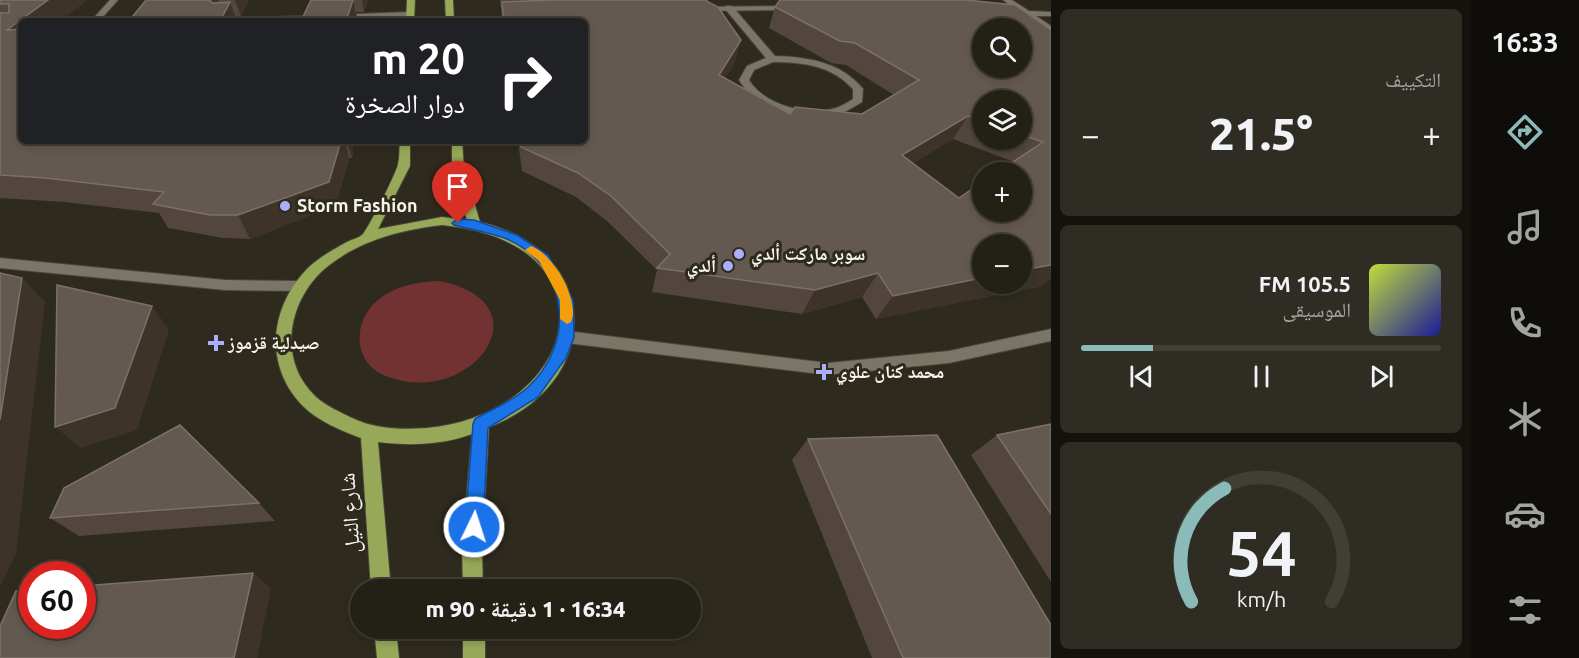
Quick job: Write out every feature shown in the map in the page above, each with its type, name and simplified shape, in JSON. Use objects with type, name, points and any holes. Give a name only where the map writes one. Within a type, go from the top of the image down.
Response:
[{"type":"main road","points":[[410,18],[411,0]]},
{"type":"main road","points":[[449,0],[450,18]]},
{"type":"main road","points":[[369,235],[404,166],[405,144]]},
{"type":"main road","points":[[457,144],[458,168],[474,224]]},
{"type":"main road","points":[[442,221],[474,224],[513,237],[543,258],[567,300],[567,337],[561,354],[532,392],[481,424],[443,435],[412,438],[369,433],[310,403],[285,363],[284,323],[301,286],[323,262],[369,235],[411,224],[442,221]]},
{"type":"main road","points":[[473,579],[472,548],[481,424]]},
{"type":"main road","name":"شارع النيل","points":[[369,433],[380,579]]},
{"type":"main road","points":[[386,639],[388,658]]},
{"type":"main road","points":[[474,639],[474,658]]},
{"type":"street","points":[[98,18],[114,0]]},
{"type":"street","points":[[723,0],[772,59],[797,59],[819,63],[843,73],[858,89],[858,100],[849,108],[825,114],[788,110],[764,101],[745,86],[742,79],[745,70],[754,64],[772,59]]},
{"type":"street","points":[[1007,0],[1051,30]]},
{"type":"street","points":[[694,9],[806,8]]},
{"type":"street","points":[[1004,13],[1051,14]]},
{"type":"street","points":[[512,18],[532,17]]},
{"type":"street","points":[[0,262],[225,285],[301,286]]},
{"type":"street","points":[[567,337],[828,369],[949,357],[1051,335]]},
{"type":"shaded area","points":[[439,281],[472,293],[489,309],[493,329],[486,349],[470,366],[446,378],[417,383],[386,376],[375,370],[362,351],[360,340],[360,329],[370,308],[386,294],[400,287]]},
{"type":"building","points":[[0,0],[48,0],[23,18],[18,18],[18,22],[7,30],[18,29],[18,144],[340,144],[329,182],[238,215],[210,215],[153,204],[164,192],[0,175],[0,13],[9,13],[9,4],[0,4]]},
{"type":"building","points":[[146,0],[230,2],[222,18],[131,18]]},
{"type":"building","points":[[311,0],[353,0],[347,18],[302,18]]},
{"type":"building","points":[[706,0],[718,7],[741,40],[719,75],[790,114],[795,107],[862,114],[919,80],[855,43],[840,41],[775,7],[780,0],[966,0],[1015,5],[1051,30],[1051,265],[1032,268],[1032,234],[972,234],[972,280],[893,296],[878,273],[815,290],[657,268],[670,254],[611,196],[578,173],[521,147],[521,144],[588,144],[588,18],[504,18],[502,2]],"holes":[[[972,90],[1032,90],[1032,138],[1043,142],[1013,162],[1032,162],[1032,222],[972,222],[972,189],[959,198],[902,155],[968,116],[972,117]]]},
{"type":"building","points":[[0,273],[22,278],[0,420]]},
{"type":"building","points":[[57,285],[152,306],[115,408],[55,427]]},
{"type":"building","points":[[1051,424],[1051,514],[997,435]]},
{"type":"building","points":[[180,425],[259,503],[50,518],[64,488]]},
{"type":"building","points":[[937,435],[1051,625],[1051,658],[903,658],[808,439]]},
{"type":"building","points":[[253,573],[234,658],[0,658],[0,626],[16,591],[18,591],[18,639],[96,639],[96,585]]},
{"type":"slow traffic","points":[[531,250],[543,258],[567,300],[567,319]]},
{"type":"place","name":"Storm Fashion","points":[[285,206]]},
{"type":"place","name":"سوبر ماركت ألدي","points":[[739,254]]},
{"type":"place","name":"ألدي","points":[[728,266]]},
{"type":"place","name":"صيدلية قزموز","points":[[216,343]]},
{"type":"place","name":"محمد كنان علوي","points":[[824,372]]},
{"type":"route","points":[[458,223],[474,224],[513,237],[543,258],[567,300],[567,337],[561,354],[532,392],[481,424],[474,527]]}]
